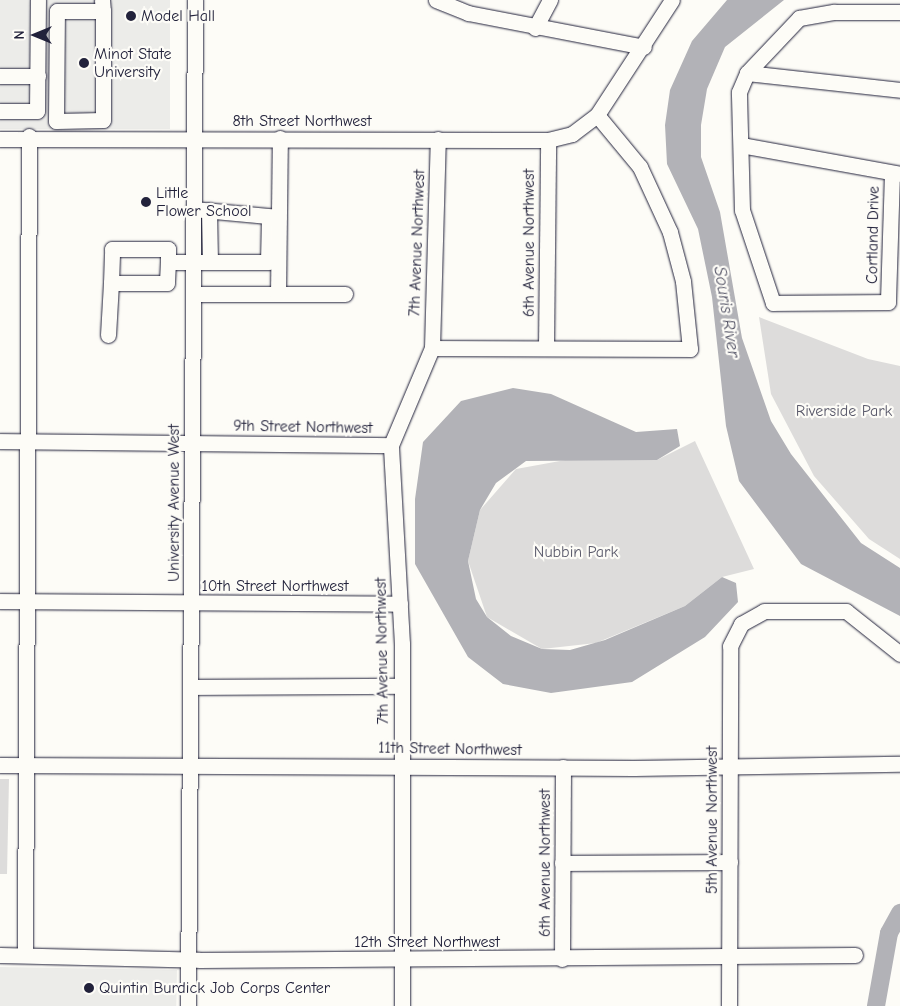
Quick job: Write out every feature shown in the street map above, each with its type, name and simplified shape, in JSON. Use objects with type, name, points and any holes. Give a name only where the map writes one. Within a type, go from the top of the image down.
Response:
[{"type":"street","points":[[0,111],[37,111],[38,0]]},
{"type":"street","name":"University Avenue West","points":[[188,1006],[193,294],[192,138],[195,0]]},
{"type":"street","points":[[436,0],[468,14],[644,47]]},
{"type":"street","points":[[535,28],[550,0]]},
{"type":"street","points":[[432,348],[690,349],[683,281],[670,232],[640,167],[597,115],[644,47],[672,0]]},
{"type":"street","points":[[102,6],[103,120],[96,120],[56,121],[57,11],[102,6]]},
{"type":"street","points":[[896,174],[741,145],[739,92],[746,73],[799,18],[841,12],[900,12]]},
{"type":"street","points":[[746,73],[900,90]]},
{"type":"street","points":[[0,76],[38,76]]},
{"type":"street","name":"8th Street Northwest","points":[[0,139],[29,136],[548,140],[572,134],[597,115]]},
{"type":"street","points":[[96,120],[96,137]]},
{"type":"street","points":[[67,121],[67,137]]},
{"type":"street","points":[[26,955],[24,602],[28,442],[29,136]]},
{"type":"street","points":[[168,262],[268,262],[274,217],[280,138]]},
{"type":"street","name":"7th Avenue Northwest","points":[[432,348],[438,139]]},
{"type":"street","name":"6th Avenue Northwest","points":[[546,347],[548,140]]},
{"type":"street","name":"Cortland Drive","points":[[741,145],[742,210],[773,303],[888,302],[896,174]]},
{"type":"street","points":[[193,209],[274,217]]},
{"type":"street","points":[[210,210],[210,262]]},
{"type":"street","points":[[274,217],[278,294]]},
{"type":"street","points":[[193,236],[210,236]]},
{"type":"street","points":[[108,335],[112,250],[168,249],[167,283],[111,283]]},
{"type":"street","points":[[193,294],[345,294]]},
{"type":"street","name":"9th Street Northwest","points":[[0,441],[391,445],[432,348]]},
{"type":"street","name":"7th Avenue Northwest","points":[[391,445],[400,604],[402,1006]]},
{"type":"street","name":"10th Street Northwest","points":[[0,601],[400,604]]},
{"type":"street","name":"5th Avenue Northwest","points":[[729,1006],[731,768],[728,672],[736,635],[741,624],[764,611],[846,611],[900,654]]},
{"type":"street","points":[[190,687],[401,686]]},
{"type":"street","name":"11th Street Northwest","points":[[0,765],[400,765],[731,768],[900,764]]},
{"type":"street","name":"6th Avenue Northwest","points":[[562,959],[563,767]]},
{"type":"street","points":[[562,863],[730,862]]},
{"type":"street","name":"12th Street Northwest","points":[[0,955],[188,960],[562,959],[855,955]]},
{"type":"shaded area","name":"Minot State University","points":[[0,0],[170,0],[170,129],[0,129]]},
{"type":"shaded area","name":"Quintin Burdick Job Corps Center","points":[[0,967],[177,970],[176,1006],[0,1006]]},
{"type":"green space","name":"Riverside Park","points":[[759,317],[868,359],[900,366],[900,559],[869,539],[814,476],[771,394]]},
{"type":"green space","name":"Nubbin Park","points":[[695,441],[754,569],[722,577],[685,606],[596,643],[542,649],[487,617],[468,561],[480,510],[516,469],[571,459],[657,460]]},
{"type":"green space","points":[[0,779],[9,779],[7,874],[0,874]]},
{"type":"water","name":"Souris River","points":[[727,0],[784,0],[725,47],[707,89],[701,125],[701,157],[720,212],[742,338],[771,421],[791,454],[861,543],[900,568],[900,616],[801,564],[739,481],[726,426],[712,297],[698,229],[667,164],[665,125],[670,90],[692,41]]},
{"type":"water","points":[[513,388],[551,394],[636,432],[677,429],[680,446],[657,460],[526,461],[496,483],[480,510],[468,561],[476,599],[487,617],[511,636],[542,649],[570,650],[605,640],[685,606],[722,577],[736,583],[738,602],[705,637],[632,682],[551,693],[503,684],[468,657],[415,564],[415,499],[423,442],[461,401]]},
{"type":"waterway","points":[[876,1006],[889,933],[900,913]]},
{"type":"place","name":"Model Hall","points":[[131,16]]},
{"type":"place","name":"Minot State University","points":[[84,63]]},
{"type":"place","name":"Little Flower School","points":[[146,202]]},
{"type":"place","name":"Quintin Burdick Job Corps Center","points":[[89,988]]}]
